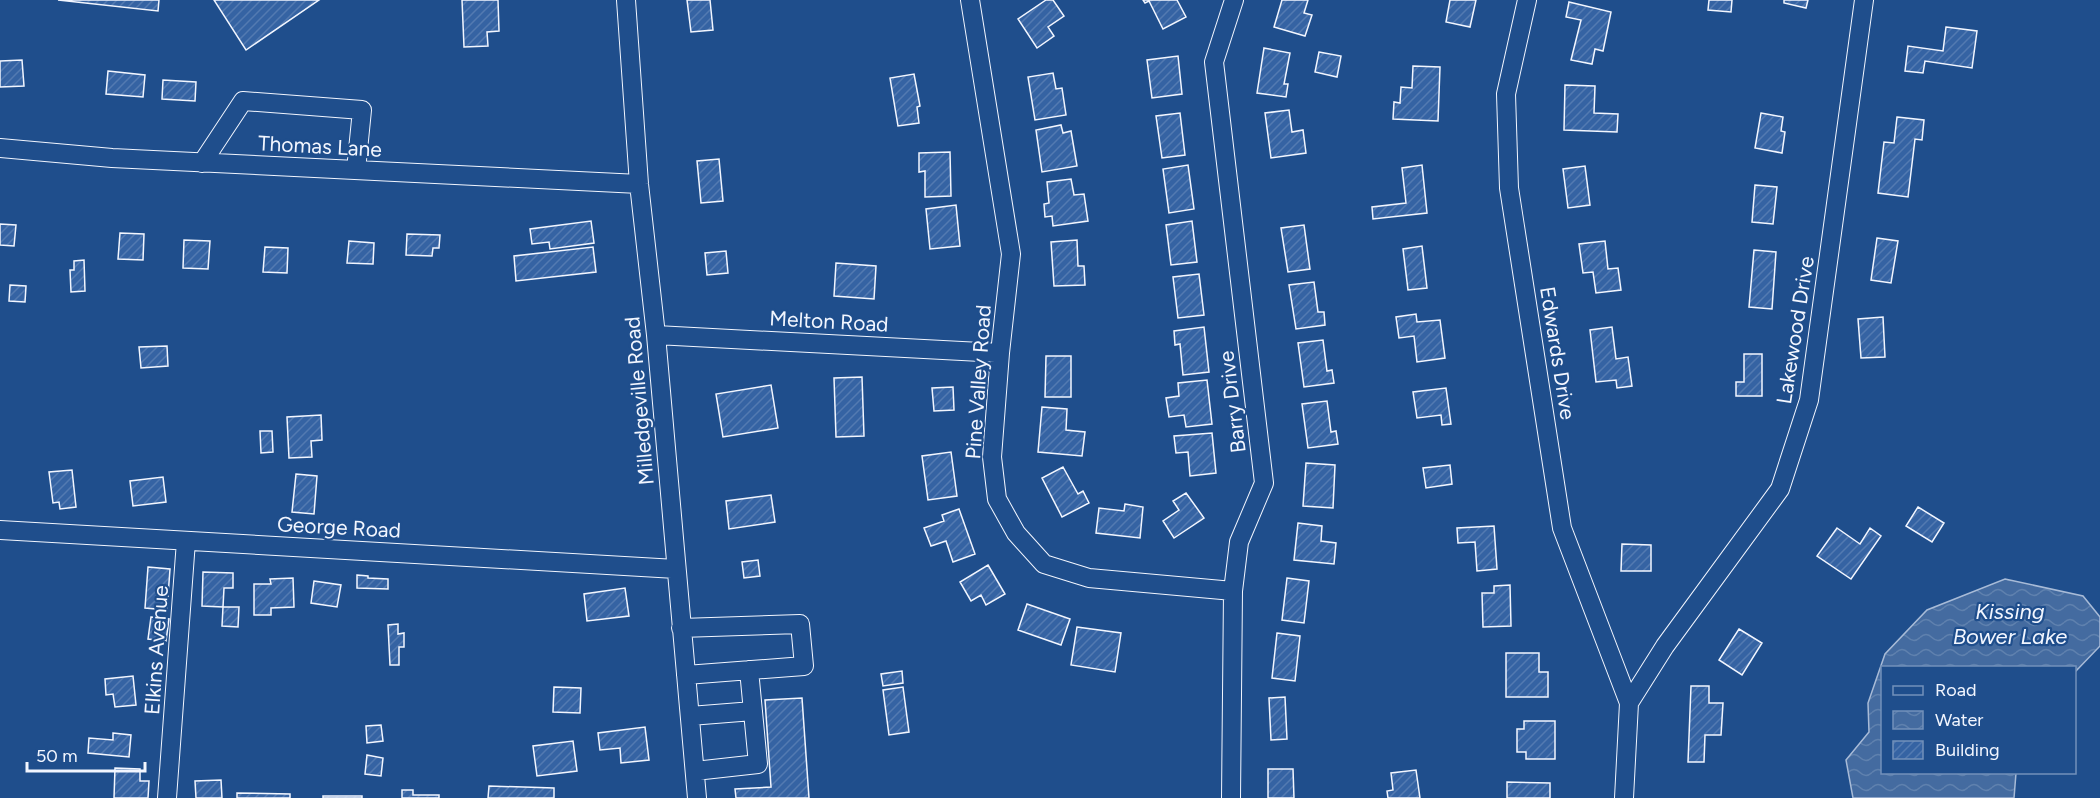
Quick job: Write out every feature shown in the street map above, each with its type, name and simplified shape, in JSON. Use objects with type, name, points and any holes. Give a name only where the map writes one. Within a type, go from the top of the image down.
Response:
[{"type":"street","name":"Milledgeville Road","points":[[626,0],[639,184],[656,335],[697,798]]},
{"type":"street","name":"Pine Valley Road","points":[[970,0],[1011,254],[992,457],[997,499],[1016,533],[1044,564],[1089,578],[1233,591]]},
{"type":"street","name":"Barry Drive","points":[[1231,798],[1233,591],[1239,542],[1264,483],[1215,62],[1234,0]]},
{"type":"street","name":"Edwards Drive","points":[[1527,0],[1506,94],[1509,188],[1562,528],[1629,704]]},
{"type":"street","name":"Lakewood Drive","points":[[1624,798],[1629,704],[1665,646],[1780,489],[1809,400],[1864,0]]},
{"type":"street","points":[[202,163],[243,101],[362,110],[356,170]]},
{"type":"street","name":"Thomas Lane","points":[[0,148],[112,158],[639,184]]},
{"type":"street","name":"Melton Road","points":[[656,335],[1000,353]]},
{"type":"street","name":"George Road","points":[[0,530],[676,569]]},
{"type":"street","name":"Elkins Avenue","points":[[167,798],[186,541]]},
{"type":"street","points":[[681,628],[800,624],[804,666],[686,675]]},
{"type":"street","points":[[695,771],[758,764],[749,670]]},
{"type":"street","points":[[690,716],[753,711]]},
{"type":"water","name":"Kissing Bower Lake","points":[[2005,579],[2083,596],[2100,617],[2100,646],[2076,671],[2076,666],[1881,666],[1881,774],[2016,774],[2014,798],[1853,798],[1846,760],[1869,732],[1868,703],[1885,654],[1927,610]]},
{"type":"building","points":[[58,0],[159,0],[158,11]]},
{"type":"building","points":[[214,0],[319,0],[246,50]]},
{"type":"building","points":[[462,0],[498,0],[499,31],[487,32],[488,46],[464,47]]},
{"type":"building","points":[[687,0],[710,0],[713,30],[691,32]]},
{"type":"building","points":[[1046,0],[1053,0],[1064,16],[1048,27],[1054,36],[1037,48],[1018,19]]},
{"type":"building","points":[[1143,0],[1177,0],[1186,17],[1163,29],[1149,1],[1145,3]]},
{"type":"building","points":[[1282,0],[1308,0],[1304,13],[1312,15],[1305,36],[1274,27]]},
{"type":"building","points":[[1450,0],[1476,0],[1470,27],[1446,22]]},
{"type":"building","points":[[1709,0],[1732,0],[1731,12],[1708,10]]},
{"type":"building","points":[[1784,0],[1808,0],[1806,8],[1784,3]]},
{"type":"building","points":[[1569,2],[1611,12],[1603,51],[1595,49],[1592,64],[1571,60],[1581,20],[1566,17]]},
{"type":"building","points":[[1946,27],[1977,31],[1972,68],[1925,61],[1923,73],[1905,71],[1908,46],[1943,51]]},
{"type":"building","points":[[1264,48],[1290,53],[1284,84],[1288,84],[1286,97],[1257,93]]},
{"type":"building","points":[[1319,52],[1341,56],[1337,77],[1315,72]]},
{"type":"building","points":[[1178,56],[1182,94],[1152,98],[1147,60]]},
{"type":"building","points":[[22,60],[24,86],[0,87],[0,61]]},
{"type":"building","points":[[1413,66],[1440,67],[1438,121],[1393,119],[1394,102],[1400,103],[1401,87],[1412,88]]},
{"type":"building","points":[[108,71],[145,75],[143,97],[106,94]]},
{"type":"building","points":[[1053,73],[1056,89],[1062,88],[1066,115],[1035,120],[1028,77]]},
{"type":"building","points":[[914,74],[920,106],[917,107],[919,123],[898,126],[890,78]]},
{"type":"building","points":[[163,80],[196,82],[195,101],[162,99]]},
{"type":"building","points":[[1565,85],[1595,86],[1594,113],[1618,114],[1617,132],[1564,130]]},
{"type":"building","points":[[1289,110],[1292,132],[1303,130],[1306,153],[1271,158],[1265,113]]},
{"type":"building","points":[[1180,113],[1185,155],[1162,158],[1156,116]]},
{"type":"building","points":[[1761,113],[1783,117],[1781,131],[1785,132],[1782,153],[1755,148]]},
{"type":"building","points":[[1897,117],[1924,120],[1922,140],[1915,139],[1908,197],[1878,193],[1884,142],[1894,143]]},
{"type":"building","points":[[1061,125],[1063,133],[1071,131],[1077,166],[1042,172],[1036,130]]},
{"type":"building","points":[[950,152],[951,196],[925,197],[925,171],[919,172],[919,153]]},
{"type":"building","points":[[719,159],[723,201],[701,203],[697,161]]},
{"type":"building","points":[[1188,165],[1194,209],[1169,213],[1163,169]]},
{"type":"building","points":[[1422,165],[1427,213],[1373,219],[1372,207],[1406,203],[1402,168]]},
{"type":"building","points":[[1585,166],[1590,205],[1568,208],[1563,169]]},
{"type":"building","points":[[1071,179],[1074,195],[1084,194],[1088,221],[1053,226],[1052,216],[1045,217],[1044,204],[1049,203],[1047,182]]},
{"type":"building","points":[[1755,185],[1777,187],[1773,224],[1752,222]]},
{"type":"building","points":[[956,205],[960,246],[930,249],[926,209]]},
{"type":"building","points":[[591,221],[594,243],[550,249],[549,242],[532,244],[530,229]]},
{"type":"building","points":[[1192,221],[1197,262],[1171,265],[1166,225]]},
{"type":"building","points":[[0,224],[16,225],[14,246],[0,245]]},
{"type":"building","points":[[1304,225],[1310,269],[1288,272],[1281,228]]},
{"type":"building","points":[[120,233],[144,234],[143,260],[118,259]]},
{"type":"building","points":[[407,234],[440,235],[439,248],[433,248],[432,256],[406,255]]},
{"type":"building","points":[[1877,238],[1898,241],[1891,283],[1871,280]]},
{"type":"building","points":[[184,240],[210,241],[208,269],[183,268]]},
{"type":"building","points":[[1077,240],[1078,266],[1084,266],[1085,285],[1054,286],[1051,242]]},
{"type":"building","points":[[349,241],[374,243],[373,264],[347,263]]},
{"type":"building","points":[[1605,241],[1608,269],[1618,268],[1621,290],[1596,293],[1593,272],[1583,273],[1579,244]]},
{"type":"building","points":[[1422,246],[1427,288],[1408,290],[1403,249]]},
{"type":"building","points":[[265,247],[288,248],[287,273],[263,272]]},
{"type":"building","points":[[593,247],[596,272],[516,281],[514,256]]},
{"type":"building","points":[[1754,250],[1776,252],[1772,309],[1749,307]]},
{"type":"building","points":[[726,251],[728,273],[707,275],[705,253]]},
{"type":"building","points":[[84,260],[85,291],[71,292],[70,270],[74,270],[74,261]]},
{"type":"building","points":[[836,263],[876,266],[874,299],[834,296]]},
{"type":"building","points":[[1199,274],[1204,315],[1178,318],[1173,277]]},
{"type":"building","points":[[1314,282],[1318,312],[1324,312],[1325,325],[1296,329],[1289,285]]},
{"type":"building","points":[[10,285],[26,286],[25,302],[9,301]]},
{"type":"building","points":[[1416,314],[1417,322],[1440,320],[1445,358],[1417,362],[1414,336],[1399,338],[1396,317]]},
{"type":"building","points":[[1883,317],[1885,357],[1861,358],[1858,319]]},
{"type":"building","points":[[1204,327],[1209,372],[1183,375],[1180,344],[1175,345],[1174,331]]},
{"type":"building","points":[[1612,327],[1616,359],[1628,357],[1632,386],[1617,388],[1616,380],[1596,382],[1590,330]]},
{"type":"building","points":[[1323,340],[1327,371],[1332,370],[1334,383],[1304,387],[1298,343]]},
{"type":"building","points":[[167,346],[168,366],[141,368],[139,347]]},
{"type":"building","points":[[1744,354],[1762,354],[1762,396],[1736,396],[1736,382],[1744,382]]},
{"type":"building","points":[[1046,356],[1071,356],[1071,397],[1045,397]]},
{"type":"building","points":[[862,377],[864,436],[836,437],[834,378]]},
{"type":"building","points":[[1207,380],[1212,424],[1186,427],[1184,415],[1169,417],[1166,398],[1179,396],[1178,383]]},
{"type":"building","points":[[771,385],[778,428],[723,437],[716,394]]},
{"type":"building","points":[[953,387],[954,410],[934,411],[932,388]]},
{"type":"building","points":[[1446,388],[1451,424],[1442,425],[1441,415],[1417,418],[1413,392]]},
{"type":"building","points":[[1327,401],[1331,432],[1336,431],[1338,444],[1308,448],[1302,404]]},
{"type":"building","points":[[1042,407],[1067,409],[1066,430],[1085,432],[1082,456],[1038,452]]},
{"type":"building","points":[[321,415],[322,440],[311,441],[312,457],[289,458],[287,417]]},
{"type":"building","points":[[260,431],[272,431],[273,452],[261,453]]},
{"type":"building","points":[[1212,433],[1216,473],[1190,476],[1188,452],[1176,453],[1174,436]]},
{"type":"building","points":[[951,452],[957,496],[928,500],[922,456]]},
{"type":"building","points":[[1306,463],[1335,465],[1333,508],[1303,506]]},
{"type":"building","points":[[1450,465],[1452,484],[1426,488],[1423,468]]},
{"type":"building","points":[[1063,467],[1078,494],[1083,491],[1089,503],[1062,517],[1042,478]]},
{"type":"building","points":[[72,470],[76,507],[60,509],[59,502],[53,503],[49,472]]},
{"type":"building","points":[[296,474],[317,476],[314,514],[292,512]]},
{"type":"building","points":[[163,477],[166,502],[133,506],[130,481]]},
{"type":"building","points":[[1186,493],[1204,518],[1174,538],[1163,521],[1179,510],[1173,501]]},
{"type":"building","points":[[771,495],[775,522],[729,529],[726,501]]},
{"type":"building","points":[[1125,504],[1143,507],[1140,538],[1096,533],[1099,508],[1124,511]]},
{"type":"building","points":[[1918,507],[1944,523],[1932,542],[1906,526]]},
{"type":"building","points":[[959,509],[975,554],[953,562],[946,541],[931,546],[924,528],[944,521],[942,515]]},
{"type":"building","points":[[1298,523],[1322,526],[1321,541],[1336,543],[1334,564],[1294,560]]},
{"type":"building","points":[[1494,526],[1497,569],[1477,571],[1475,542],[1458,543],[1457,528]]},
{"type":"building","points":[[1837,528],[1860,544],[1870,528],[1881,536],[1851,579],[1817,556]]},
{"type":"building","points":[[1622,544],[1651,545],[1651,571],[1621,571]]},
{"type":"building","points":[[758,560],[760,576],[744,578],[742,562]]},
{"type":"building","points":[[988,565],[1005,594],[986,605],[981,595],[971,601],[960,582]]},
{"type":"building","points":[[148,567],[170,569],[167,610],[145,608]]},
{"type":"building","points":[[203,572],[233,573],[233,588],[224,588],[223,607],[202,606]]},
{"type":"building","points":[[357,575],[388,579],[388,589],[357,588]]},
{"type":"building","points":[[293,578],[294,607],[271,608],[271,615],[254,615],[254,584],[271,584],[270,579]]},
{"type":"building","points":[[1287,578],[1309,581],[1304,623],[1282,620]]},
{"type":"building","points":[[314,581],[341,585],[337,607],[311,603]]},
{"type":"building","points":[[1510,585],[1511,626],[1483,627],[1482,593],[1494,593],[1494,586]]},
{"type":"building","points":[[625,588],[629,616],[587,621],[584,594]]},
{"type":"building","points":[[1027,604],[1070,619],[1061,645],[1018,630]]},
{"type":"building","points":[[223,607],[239,607],[238,627],[222,626]]},
{"type":"building","points":[[151,617],[169,619],[166,641],[148,639]]},
{"type":"building","points":[[398,624],[398,634],[404,633],[404,647],[399,647],[399,665],[390,665],[388,625]]},
{"type":"building","points":[[1077,627],[1121,633],[1115,672],[1071,665]]},
{"type":"building","points":[[1739,629],[1762,643],[1742,675],[1719,660]]},
{"type":"building","points":[[1277,633],[1300,636],[1295,681],[1272,678]]},
{"type":"building","points":[[1506,653],[1539,653],[1539,672],[1548,672],[1548,697],[1506,697]]},
{"type":"building","points":[[902,671],[903,683],[883,686],[881,674]]},
{"type":"building","points":[[133,676],[136,705],[115,707],[113,694],[106,695],[105,679]]},
{"type":"building","points":[[1691,686],[1709,686],[1709,703],[1723,703],[1721,735],[1705,735],[1704,762],[1688,762]]},
{"type":"building","points":[[554,687],[581,688],[580,713],[553,712]]},
{"type":"building","points":[[903,687],[909,732],[889,735],[883,690]]},
{"type":"building","points":[[1285,697],[1287,739],[1271,740],[1269,698]]},
{"type":"building","points":[[802,698],[809,798],[736,798],[735,789],[771,787],[765,700]]},
{"type":"building","points":[[1524,721],[1555,721],[1555,759],[1526,759],[1526,752],[1517,752],[1517,729],[1524,729]]},
{"type":"building","points":[[381,725],[383,741],[367,743],[366,726]]},
{"type":"building","points":[[645,727],[649,760],[621,763],[620,748],[600,750],[598,733]]},
{"type":"building","points":[[113,733],[131,735],[129,757],[88,753],[89,738],[113,740]]},
{"type":"building","points":[[573,741],[577,771],[537,776],[533,746]]},
{"type":"building","points":[[367,755],[383,758],[381,776],[365,774]]},
{"type":"building","points":[[115,768],[140,769],[140,781],[149,781],[148,798],[114,798]]},
{"type":"building","points":[[1268,769],[1293,769],[1294,798],[1268,798]]},
{"type":"building","points":[[1416,770],[1420,798],[1388,798],[1387,791],[1393,790],[1391,773]]},
{"type":"building","points":[[221,780],[222,798],[196,798],[195,781]]},
{"type":"building","points":[[1507,782],[1550,783],[1550,798],[1507,798]]},
{"type":"building","points":[[489,786],[554,788],[554,798],[488,798]]},
{"type":"building","points":[[402,790],[413,790],[413,795],[439,795],[439,798],[402,798]]},
{"type":"building","points":[[237,793],[290,794],[290,798],[237,798]]},
{"type":"building","points":[[323,796],[362,796],[362,798],[323,798]]}]
